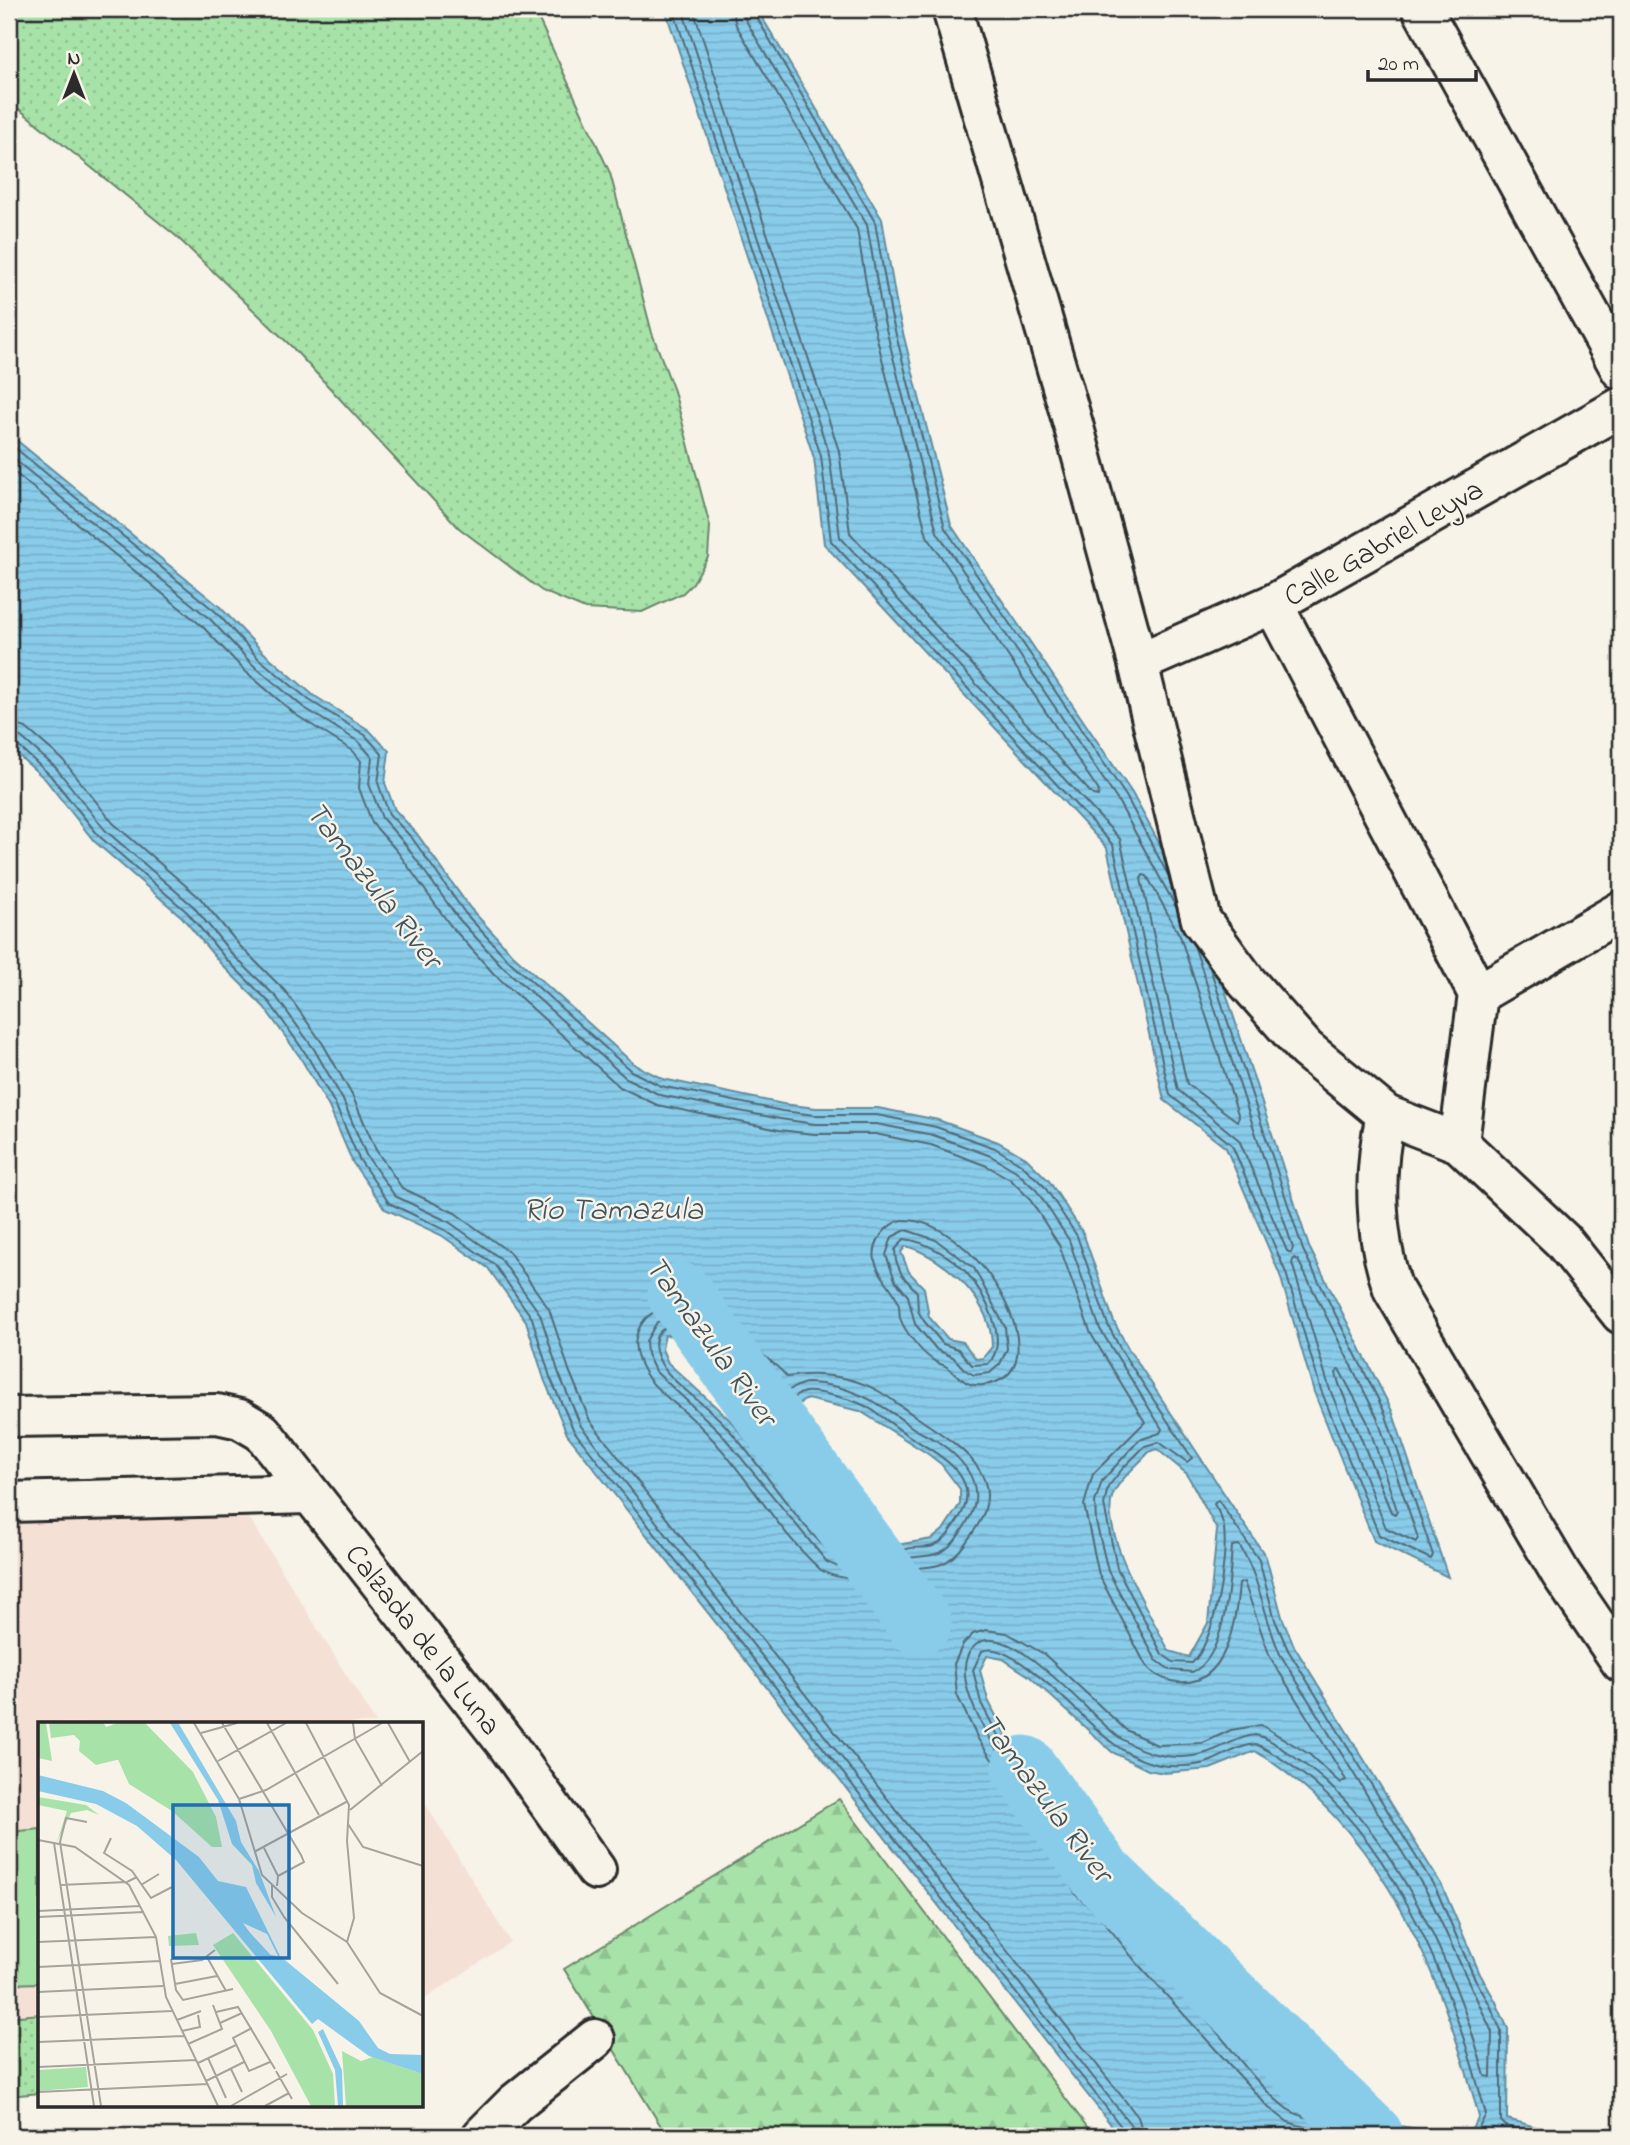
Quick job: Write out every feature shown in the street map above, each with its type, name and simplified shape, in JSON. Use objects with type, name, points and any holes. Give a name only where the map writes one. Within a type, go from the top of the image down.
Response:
[{"type":"street","points":[[952,9],[1073,424],[1139,663],[1201,920],[1247,981],[1306,1049],[1386,1115],[1459,1143],[1563,1241],[1621,1314]]},
{"type":"street","points":[[1422,9],[1621,370]]},
{"type":"street","name":"Calle Gabriel Leyva","points":[[1139,663],[1273,604],[1621,407]]},
{"type":"street","points":[[1273,604],[1478,994],[1459,1143]]},
{"type":"street","points":[[1478,994],[1621,911]]},
{"type":"street","points":[[1386,1115],[1378,1150],[1381,1255],[1393,1290],[1561,1574],[1621,1662]]},
{"type":"street","name":"Calzada de la Luna","points":[[9,1417],[217,1414],[240,1419],[262,1432],[508,1746],[596,1870]]},
{"type":"street","points":[[9,1502],[309,1494]]},
{"type":"street","points":[[482,2136],[515,2103],[595,2039]]},
{"type":"shaded area","points":[[240,1503],[375,1722],[38,1722],[38,2093],[9,2096],[9,1510]]},
{"type":"shaded area","points":[[424,1801],[510,1942],[424,2000]]},
{"type":"green space","points":[[9,9],[534,9],[610,173],[652,333],[674,391],[710,526],[708,557],[693,583],[683,593],[642,612],[585,609],[542,591],[459,528],[292,347],[176,236],[9,101]]},
{"type":"green space","points":[[839,1799],[1094,2136],[667,2136],[564,1969]]},
{"type":"green space","points":[[38,1829],[38,1983],[9,1984],[9,1832]]},
{"type":"green space","points":[[38,2014],[38,2093],[9,2096],[9,2017]]},
{"type":"water","points":[[665,9],[757,9],[882,219],[898,313],[951,525],[1132,793],[1204,926],[1309,1247],[1392,1411],[1448,1577],[1374,1541],[1314,1392],[1280,1275],[1226,1148],[1164,1100],[1107,848],[824,544],[814,458]]},
{"type":"water","name":"Río Tamazula","points":[[9,434],[220,607],[263,652],[313,695],[369,730],[389,751],[385,783],[395,810],[417,834],[470,908],[513,955],[635,1065],[663,1079],[783,1104],[816,1108],[878,1108],[938,1120],[998,1142],[1026,1158],[1049,1181],[1083,1233],[1114,1322],[1128,1348],[1266,1557],[1282,1617],[1294,1646],[1442,1886],[1480,1974],[1508,2029],[1507,2119],[1569,2136],[1120,2136],[567,1434],[544,1379],[526,1321],[488,1268],[441,1235],[385,1209],[353,1163],[329,1107],[300,1057],[264,1007],[221,964],[182,917],[94,841],[45,779],[9,747]],"holes":[[[906,1246],[936,1260],[951,1271],[975,1298],[990,1330],[992,1347],[983,1358],[976,1359],[963,1342],[948,1339],[929,1317],[924,1288],[909,1272],[901,1252]],[[665,1335],[679,1336],[754,1380],[779,1409],[787,1410],[807,1399],[860,1411],[941,1464],[960,1489],[960,1504],[943,1530],[932,1539],[860,1551],[838,1550],[730,1420],[668,1363],[662,1349]],[[1157,1449],[1187,1474],[1217,1530],[1208,1623],[1189,1657],[1169,1651],[1128,1572],[1113,1527],[1110,1508],[1114,1492],[1149,1452]],[[987,1656],[1003,1659],[1029,1676],[1112,1752],[1148,1770],[1164,1773],[1210,1769],[1255,1751],[1301,1784],[1340,1822],[1373,1865],[1402,1911],[1426,1960],[1464,2064],[1479,2117],[1471,2129],[1430,2130],[1348,2115],[1323,2107],[1287,2089],[1156,1945],[1119,1898],[1097,1880],[1069,1827],[1008,1740],[988,1700],[980,1670]]]},
{"type":"waterway","name":"Tamazula River","points":[[680,1295],[919,1623]]},
{"type":"waterway","name":"Tamazula River","points":[[1024,1768],[1101,1874],[1371,2136]]}]
